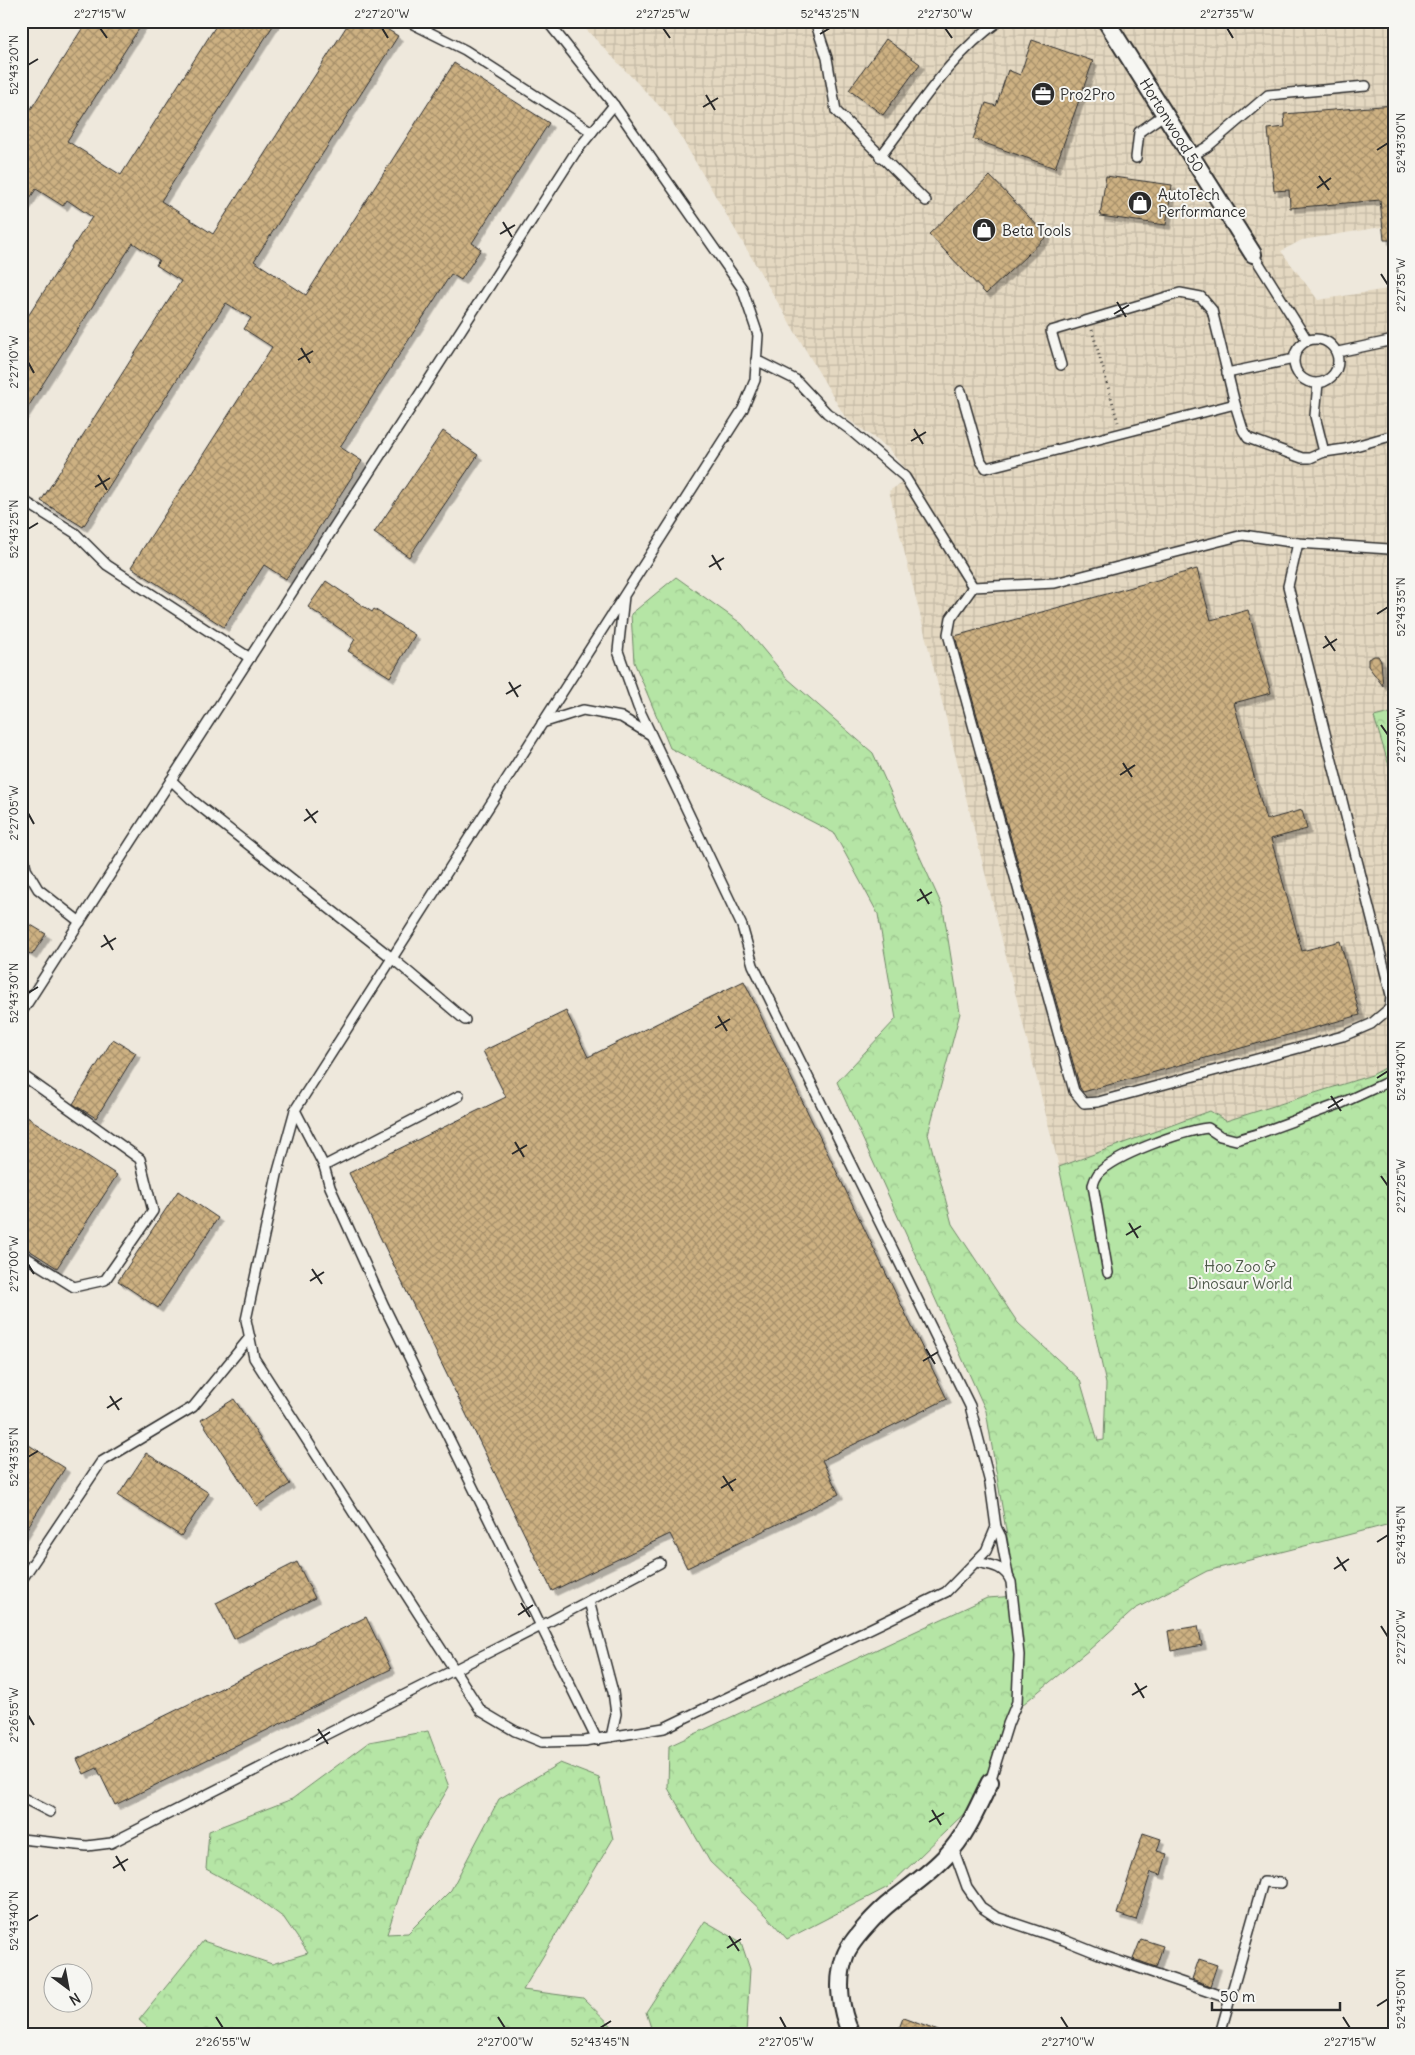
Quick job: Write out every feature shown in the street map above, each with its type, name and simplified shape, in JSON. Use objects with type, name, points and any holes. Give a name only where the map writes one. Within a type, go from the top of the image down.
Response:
[{"type":"street","name":"Hortonwood 50","points":[[1106,21],[1253,254]]},
{"type":"street","points":[[851,2034],[844,2019],[840,1992],[845,1954],[865,1928],[890,1902],[924,1876],[953,1848],[970,1822],[990,1782]]},
{"type":"lane","points":[[407,21],[465,50],[592,132]]},
{"type":"lane","points":[[547,21],[614,104],[742,288],[758,335],[755,380],[743,409],[295,1110],[277,1176],[246,1320],[254,1358],[481,1710],[515,1731],[542,1742],[597,1740],[664,1728],[673,1724],[946,1592],[986,1551],[996,1527]]},
{"type":"lane","points":[[815,21],[827,58],[836,111],[926,201]]},
{"type":"lane","points":[[880,157],[946,69],[983,32],[998,21]]},
{"type":"lane","points":[[1191,156],[1206,147],[1268,95],[1366,86]]},
{"type":"lane","points":[[21,1013],[575,153],[614,104]]},
{"type":"lane","points":[[1136,158],[1139,132],[1165,114]]},
{"type":"lane","points":[[1253,254],[1307,340]]},
{"type":"lane","points":[[1061,365],[1050,331],[1180,293],[1200,297],[1212,310],[1242,430],[1248,438],[1302,458],[1310,458],[1324,452],[1394,435]]},
{"type":"lane","points":[[1322,338],[1334,346],[1338,352],[1338,366],[1331,378],[1318,383],[1303,379],[1298,374],[1294,359],[1298,348],[1307,340],[1322,338]]},
{"type":"lane","points":[[1338,352],[1394,340]]},
{"type":"lane","points":[[1227,373],[1294,359]]},
{"type":"lane","points":[[756,360],[796,380],[827,413],[849,429],[905,477],[973,587]]},
{"type":"lane","points":[[1318,383],[1314,416],[1324,452]]},
{"type":"lane","points":[[961,391],[981,461],[986,468],[1235,404]]},
{"type":"lane","points":[[21,499],[75,533],[107,565],[250,658]]},
{"type":"lane","points":[[973,587],[1055,583],[1243,535],[1298,543],[1389,549],[1394,553]]},
{"type":"lane","points":[[973,587],[951,618],[948,634],[1074,1090],[1084,1103],[1098,1102],[1343,1036],[1371,1024],[1390,1008],[1391,995],[1288,586],[1298,543]]},
{"type":"lane","points":[[624,596],[618,651],[638,708],[742,926],[753,965],[970,1406],[990,1483],[996,1527],[1001,1537],[1011,1582],[1019,1656],[1017,1702],[990,1782]]},
{"type":"lane","points":[[542,724],[583,710],[621,716],[651,735]]},
{"type":"lane","points":[[171,780],[200,806],[392,958],[465,1020]]},
{"type":"lane","points":[[21,839],[26,869],[38,889],[80,922]]},
{"type":"lane","points":[[21,1074],[140,1159],[153,1211],[105,1280],[74,1287],[21,1254]]},
{"type":"lane","points":[[1108,1273],[1093,1185],[1098,1175],[1115,1161],[1193,1130],[1208,1128],[1220,1136],[1236,1140],[1257,1134],[1342,1103],[1394,1080]]},
{"type":"lane","points":[[324,1166],[459,1096]]},
{"type":"lane","points":[[295,1110],[324,1166],[330,1187],[380,1298],[597,1740]]},
{"type":"lane","points":[[21,1580],[101,1462],[193,1407],[250,1337]]},
{"type":"lane","points":[[976,1562],[999,1567],[1008,1575]]},
{"type":"lane","points":[[21,1839],[87,1846],[111,1843],[660,1564]]},
{"type":"lane","points":[[589,1600],[613,1692],[616,1714],[611,1737]]},
{"type":"lane","points":[[21,1797],[50,1812]]},
{"type":"lane","points":[[953,1848],[967,1887],[981,1907],[996,1917],[1104,1956],[1230,1998]]},
{"type":"lane","points":[[1220,2034],[1263,1882],[1281,1883]]},
{"type":"path","points":[[1089,320],[1121,433]]},
{"type":"shaded area","points":[[578,21],[1394,21],[1394,225],[1302,240],[1281,251],[1318,300],[1394,288],[1394,712],[1375,717],[1394,782],[1394,1063],[1372,1075],[1226,1121],[1210,1111],[1059,1167],[889,491],[911,477],[888,448],[845,417],[668,115]]},
{"type":"green space","name":"Hoo Zoo & Dinosaur World","points":[[676,577],[742,624],[787,678],[873,753],[943,908],[960,1013],[928,1134],[952,1224],[1018,1323],[1080,1380],[1098,1441],[1104,1440],[1106,1384],[1059,1167],[1210,1111],[1226,1121],[1372,1075],[1394,1063],[1394,1523],[1207,1571],[1135,1609],[1022,1705],[978,1800],[888,1887],[787,1939],[767,1916],[710,1862],[668,1788],[669,1746],[987,1598],[1017,1596],[986,1411],[837,1082],[896,1019],[878,914],[834,833],[670,748],[634,662],[631,614]]},
{"type":"green space","points":[[1394,712],[1394,782],[1374,717]]},
{"type":"green space","points":[[428,1731],[449,1787],[416,1843],[387,1934],[408,1933],[451,1890],[499,1799],[560,1763],[599,1778],[613,1839],[523,1990],[583,1998],[620,2034],[155,2034],[139,2020],[203,1941],[272,1964],[308,1953],[284,1918],[250,1893],[206,1869],[209,1831],[292,1799],[369,1742]]},
{"type":"green space","points":[[705,1921],[741,1942],[750,1969],[746,2034],[653,2034],[646,2012]]},
{"type":"building","points":[[87,21],[144,21],[67,141],[121,175],[219,21],[276,21],[161,201],[213,234],[350,21],[374,21],[398,36],[254,261],[306,295],[454,63],[549,123],[472,243],[481,249],[461,280],[451,274],[340,447],[362,461],[286,579],[264,565],[224,627],[131,567],[272,347],[244,329],[251,318],[226,303],[83,527],[41,501],[181,281],[156,265],[159,260],[133,243],[21,418],[21,327],[92,217],[67,200],[63,206],[36,189],[21,212],[21,111],[27,115]]},
{"type":"building","points":[[886,39],[920,64],[883,115],[849,90]]},
{"type":"building","points":[[1032,40],[1093,61],[1055,168],[973,139],[986,103],[996,106],[1008,70],[1020,75]]},
{"type":"building","points":[[1394,105],[1394,240],[1384,240],[1380,200],[1290,208],[1289,190],[1274,191],[1268,129],[1285,127],[1284,114]]},
{"type":"building","points":[[990,176],[1047,236],[986,294],[929,234]]},
{"type":"building","points":[[1106,176],[1172,185],[1166,225],[1100,216]]},
{"type":"building","points":[[443,431],[478,455],[409,557],[374,533]]},
{"type":"building","points":[[1197,569],[1211,620],[1248,610],[1271,693],[1234,703],[1266,820],[1302,810],[1307,829],[1271,839],[1302,951],[1340,941],[1360,1015],[1083,1092],[1080,1088],[955,636]]},
{"type":"building","points":[[326,581],[372,612],[374,609],[415,635],[390,677],[348,651],[355,639],[308,607]]},
{"type":"building","points":[[1378,656],[1381,661],[1383,686],[1368,666],[1368,659]]},
{"type":"building","points":[[21,919],[46,934],[32,955],[21,948]]},
{"type":"building","points":[[744,981],[947,1399],[822,1460],[839,1494],[687,1568],[670,1534],[552,1591],[349,1173],[506,1097],[483,1051],[566,1011],[588,1057]]},
{"type":"building","points":[[113,1039],[136,1053],[96,1118],[73,1104]]},
{"type":"building","points":[[21,1113],[117,1175],[57,1268],[21,1245]]},
{"type":"building","points":[[178,1191],[218,1218],[158,1308],[118,1281]]},
{"type":"building","points":[[234,1399],[290,1484],[257,1506],[201,1420]]},
{"type":"building","points":[[21,1440],[65,1468],[21,1538]]},
{"type":"building","points":[[146,1453],[209,1493],[181,1536],[118,1496]]},
{"type":"building","points":[[297,1562],[315,1598],[234,1639],[216,1603]]},
{"type":"building","points":[[366,1617],[391,1669],[115,1805],[97,1768],[84,1774],[77,1759]]},
{"type":"building","points":[[1198,1626],[1202,1645],[1171,1651],[1168,1631]]},
{"type":"building","points":[[1143,1833],[1161,1839],[1157,1851],[1167,1854],[1161,1875],[1151,1872],[1136,1920],[1117,1914]]},
{"type":"building","points":[[1141,1939],[1163,1946],[1156,1967],[1133,1959]]},
{"type":"building","points":[[1199,1959],[1217,1965],[1210,1986],[1192,1979]]},
{"type":"building","points":[[903,2018],[941,2032],[941,2034],[897,2034]]},
{"type":"place","name":"Pro2Pro","points":[[1043,94]]},
{"type":"place","name":"AutoTech Performance","points":[[1140,203]]},
{"type":"place","name":"Beta Tools","points":[[984,230]]}]
